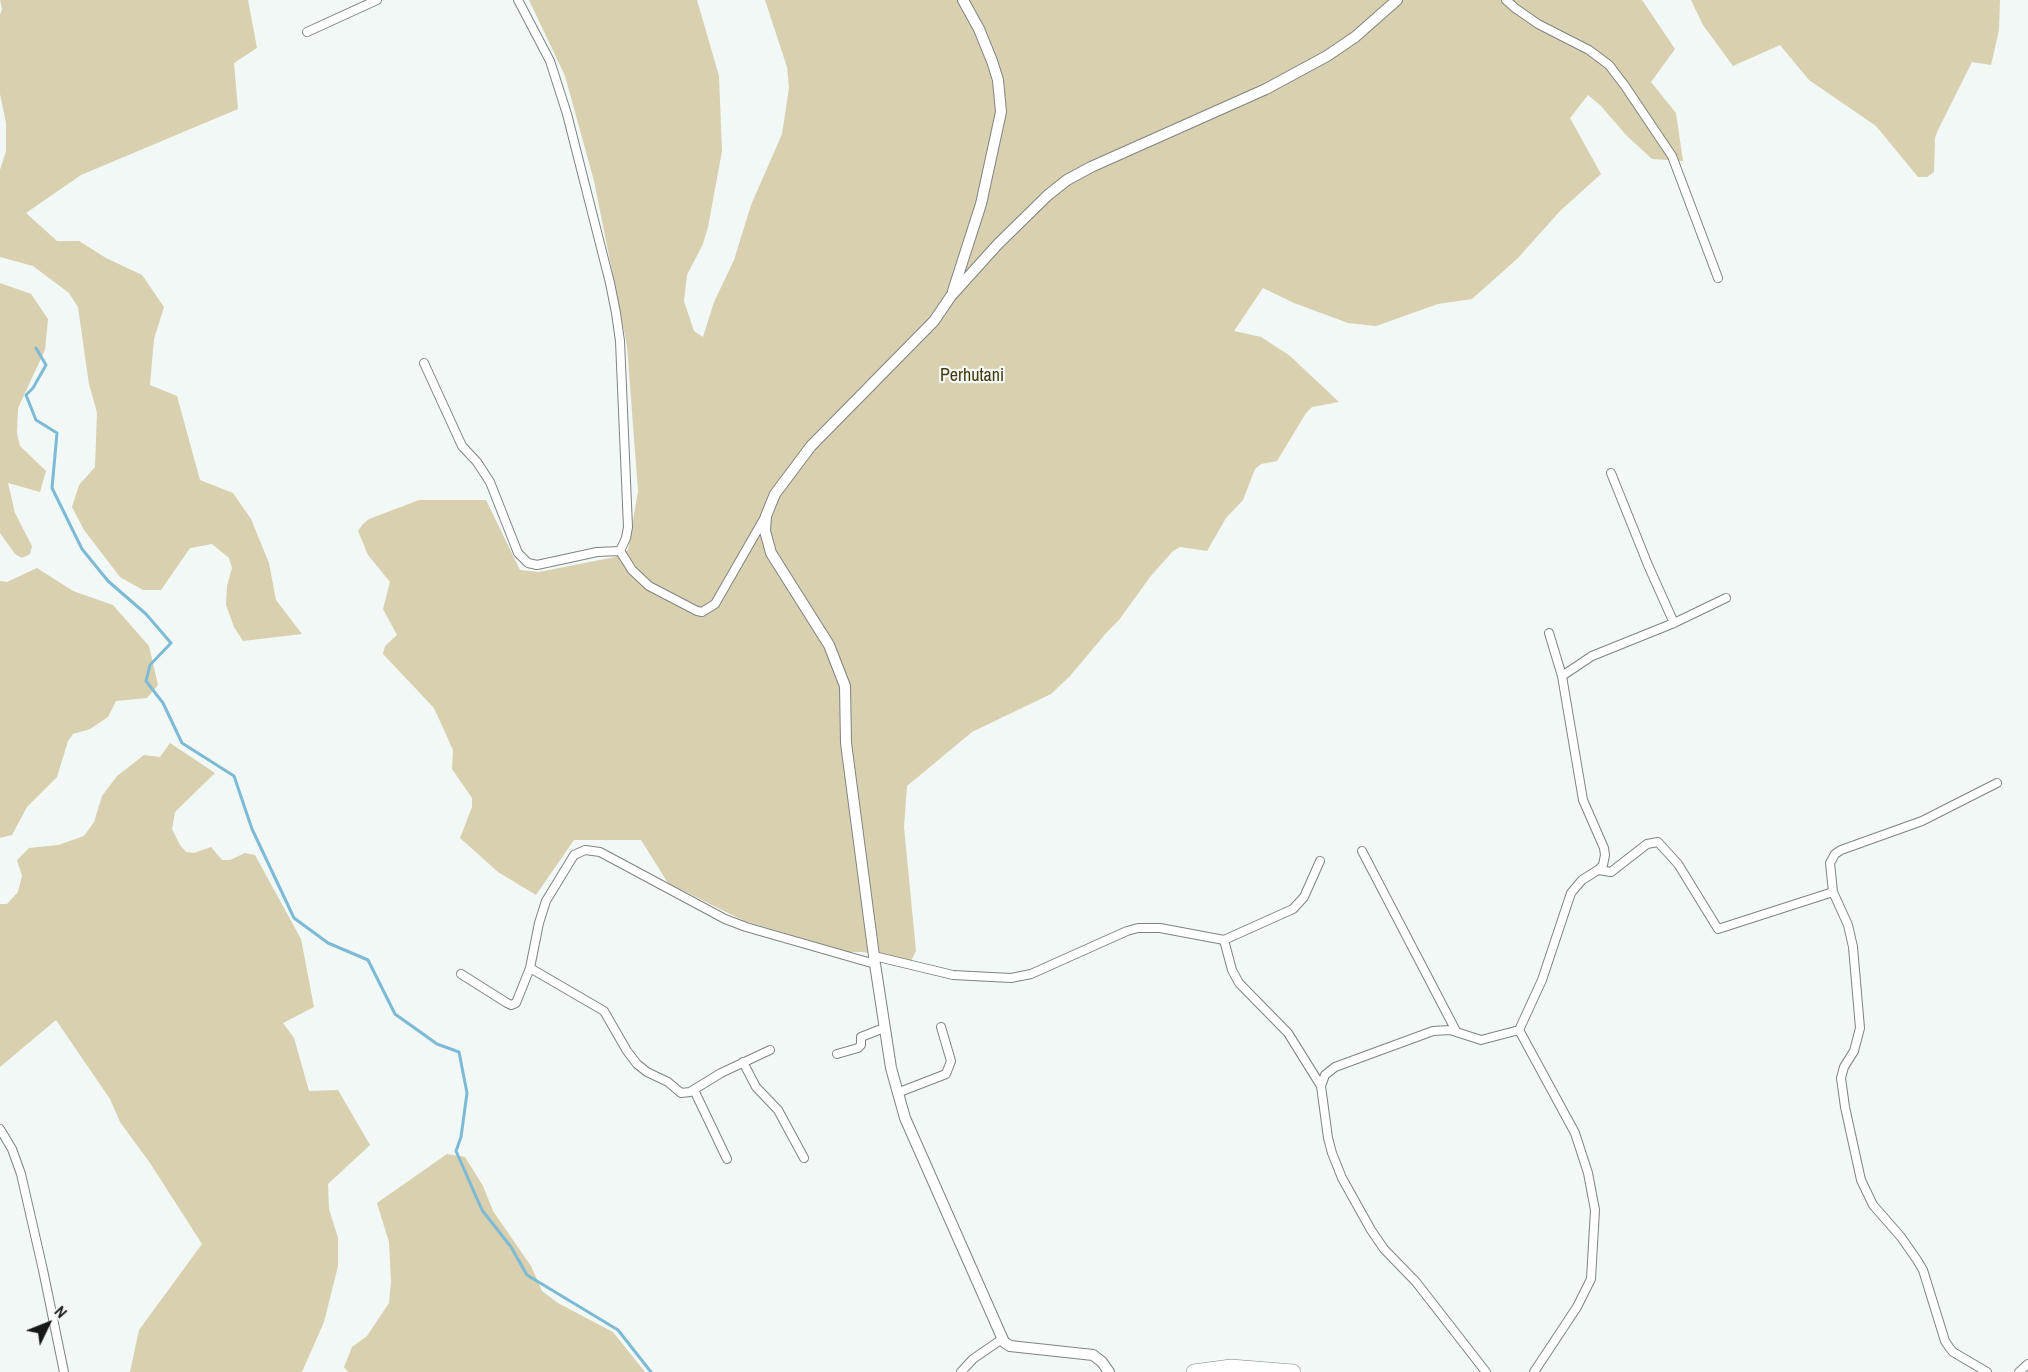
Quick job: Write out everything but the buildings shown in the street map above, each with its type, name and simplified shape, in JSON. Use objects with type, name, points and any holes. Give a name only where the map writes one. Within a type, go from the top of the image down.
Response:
[{"type":"highway","points":[[1194,1372],[1231,1367],[1293,1372]]},
{"type":"street","points":[[307,32],[377,0]]},
{"type":"street","points":[[518,0],[550,61],[567,114],[616,313],[620,341],[628,527],[620,551]]},
{"type":"street","points":[[951,296],[981,204],[1001,112],[998,80],[992,61],[979,28],[963,0]]},
{"type":"street","points":[[620,551],[632,570],[649,586],[697,611],[702,612],[715,604],[766,516],[775,494],[811,446],[934,321],[951,296],[998,244],[1048,195],[1067,180],[1113,157],[1266,89],[1303,69],[1355,37],[1397,0]]},
{"type":"street","points":[[1506,0],[1538,24],[1589,50],[1609,66],[1625,86],[1672,156],[1718,278]]},
{"type":"street","points":[[424,363],[462,446],[477,462],[490,482],[522,560],[537,565],[597,552],[620,551]]},
{"type":"street","points":[[1611,473],[1674,623]]},
{"type":"street","points":[[766,516],[765,531],[771,553],[829,645],[845,686],[846,743],[874,960],[891,1068],[905,1118],[1002,1339],[1010,1346],[1093,1355],[1109,1372]]},
{"type":"street","points":[[1562,676],[1592,656],[1674,623],[1725,598]]},
{"type":"street","points":[[1486,1372],[1416,1282],[1384,1249],[1371,1230],[1342,1178],[1332,1153],[1322,1086],[1325,1075],[1335,1067],[1433,1031],[1446,1029],[1456,1031],[1481,1041],[1519,1030],[1542,980],[1571,893],[1582,880],[1598,870],[1605,860],[1604,848],[1583,801],[1562,676],[1549,633]]},
{"type":"street","points":[[1987,1372],[1953,1352],[1945,1341],[1923,1270],[1905,1241],[1873,1205],[1861,1180],[1841,1078],[1844,1067],[1854,1052],[1860,1028],[1854,956],[1848,925],[1833,892],[1830,863],[1841,850],[1922,820],[1997,783]]},
{"type":"street","points":[[1598,870],[1611,872],[1647,844],[1658,842],[1678,864],[1718,929],[1833,892]]},
{"type":"street","points":[[460,974],[511,1005],[516,1003],[530,968],[546,901],[574,855],[585,850],[600,852],[725,919],[746,927],[874,960],[953,975],[1011,978],[1030,974],[1138,928],[1160,928],[1224,940],[1293,909],[1300,903],[1320,861]]},
{"type":"street","points":[[1362,851],[1456,1031]]},
{"type":"street","points":[[1224,940],[1232,970],[1239,983],[1288,1033],[1322,1086]]},
{"type":"street","points":[[530,968],[604,1011],[627,1051],[647,1072],[665,1080],[681,1093],[694,1090],[743,1062],[771,1050]]},
{"type":"street","points":[[837,1054],[858,1048],[863,1035],[885,1028]]},
{"type":"street","points":[[897,1093],[946,1074],[951,1061],[941,1028]]},
{"type":"street","points":[[1519,1030],[1575,1133],[1588,1173],[1594,1210],[1591,1279],[1576,1307],[1534,1372]]},
{"type":"street","points":[[743,1062],[756,1087],[778,1110],[804,1158]]},
{"type":"street","points":[[694,1090],[727,1159]]},
{"type":"street","points":[[0,1129],[12,1149],[21,1174],[64,1372]]},
{"type":"street","points":[[961,1372],[973,1359],[1002,1339]]},
{"type":"street","points":[[2019,1372],[2028,1364]]},
{"type":"green space","points":[[0,0],[248,0],[257,48],[234,63],[238,109],[81,175],[26,213],[57,241],[79,241],[106,258],[142,275],[164,307],[154,339],[150,385],[177,396],[200,480],[233,493],[251,519],[269,563],[276,600],[302,634],[243,641],[234,627],[226,605],[227,586],[232,568],[229,558],[212,544],[190,548],[161,590],[143,590],[120,577],[84,530],[72,507],[79,485],[95,467],[97,413],[89,384],[78,307],[69,293],[33,266],[0,257],[0,170],[6,151],[6,123],[0,94],[0,15],[2,9]]},
{"type":"green space","name":"Perhutani","points":[[529,0],[697,0],[719,76],[722,151],[708,227],[703,244],[687,275],[684,301],[694,331],[703,337],[714,302],[734,260],[751,205],[782,134],[789,88],[787,67],[765,0],[1642,0],[1675,49],[1651,82],[1676,113],[1683,161],[1652,159],[1588,95],[1570,118],[1601,174],[1560,211],[1518,258],[1472,299],[1438,304],[1376,326],[1348,323],[1294,303],[1263,288],[1234,331],[1261,337],[1289,355],[1339,402],[1312,407],[1306,413],[1277,461],[1261,464],[1255,469],[1243,500],[1226,518],[1207,551],[1180,547],[1173,551],[1150,577],[1119,620],[1070,676],[1051,694],[972,732],[907,786],[904,827],[916,951],[911,961],[863,952],[849,952],[744,921],[668,883],[641,840],[574,840],[536,895],[498,872],[460,838],[472,807],[472,798],[452,769],[453,750],[434,708],[383,654],[385,646],[397,635],[383,609],[390,582],[368,555],[358,531],[369,519],[419,500],[486,500],[520,570],[539,572],[615,557],[628,550],[638,491],[627,346],[594,181],[565,76]]},
{"type":"green space","points":[[1691,0],[2000,0],[1999,30],[1991,65],[1972,62],[1938,130],[1935,138],[1934,172],[1927,177],[1918,177],[1876,126],[1809,80],[1780,45],[1733,66],[1703,25]]},
{"type":"green space","points":[[0,283],[31,294],[48,319],[45,350],[18,408],[17,433],[20,446],[46,471],[40,492],[8,483],[15,513],[32,546],[30,554],[22,558],[15,554],[0,533]]},
{"type":"green space","points":[[37,568],[73,591],[113,605],[149,646],[158,685],[147,698],[116,701],[108,717],[90,729],[73,734],[68,741],[57,777],[27,807],[12,835],[0,838],[0,581],[7,582]]},
{"type":"green space","points":[[170,743],[215,773],[175,812],[172,829],[186,852],[194,853],[211,847],[222,860],[230,860],[245,853],[255,855],[301,939],[314,1007],[283,1023],[294,1038],[309,1091],[338,1090],[370,1145],[328,1184],[329,1209],[338,1238],[338,1266],[324,1322],[302,1372],[130,1372],[139,1330],[202,1244],[150,1163],[120,1122],[110,1099],[56,1020],[0,1067],[0,904],[7,904],[18,892],[22,876],[17,860],[29,848],[58,845],[84,836],[94,822],[102,796],[117,776],[144,755],[160,757]]},
{"type":"green space","points":[[447,1154],[465,1157],[483,1186],[493,1211],[531,1266],[542,1291],[558,1303],[613,1332],[645,1372],[348,1372],[344,1367],[352,1347],[367,1336],[389,1303],[391,1282],[389,1242],[377,1203]]},
{"type":"waterway","points":[[36,348],[46,365],[33,388],[26,395],[36,420],[57,433],[52,488],[82,549],[108,581],[146,614],[171,643],[150,665],[146,681],[163,703],[182,743],[234,776],[252,829],[294,918],[328,943],[368,960],[395,1014],[437,1044],[459,1052],[467,1093],[461,1137],[456,1151],[482,1210],[511,1247],[527,1275],[618,1330],[651,1372]]}]
